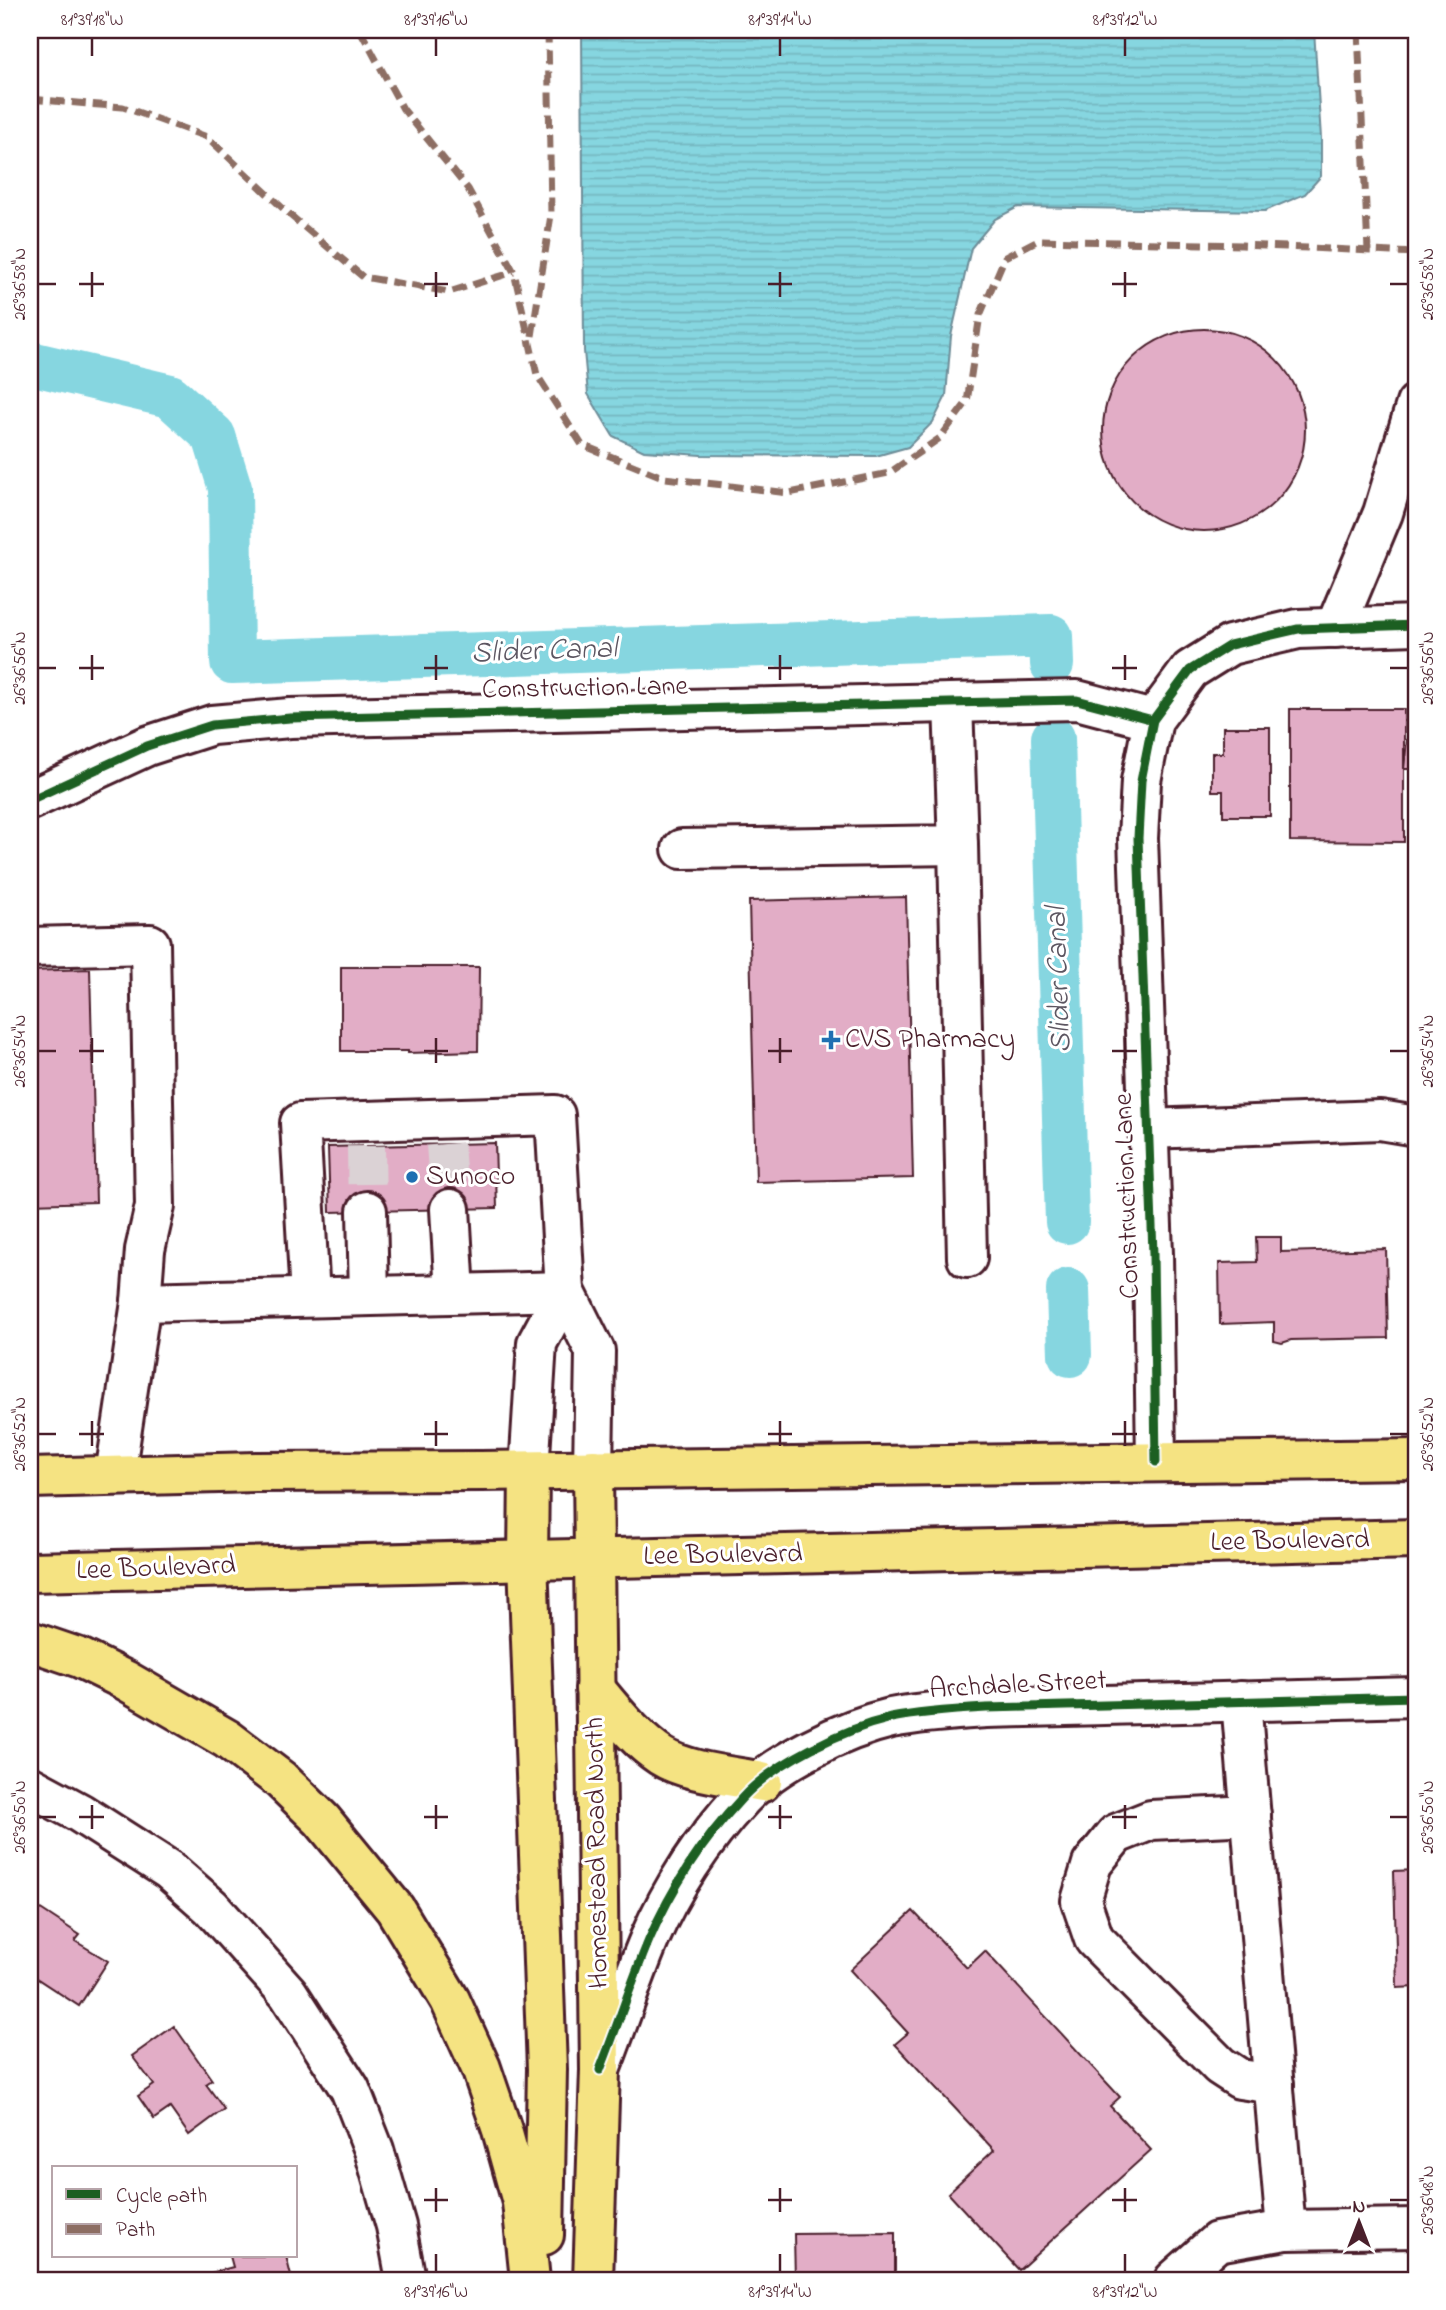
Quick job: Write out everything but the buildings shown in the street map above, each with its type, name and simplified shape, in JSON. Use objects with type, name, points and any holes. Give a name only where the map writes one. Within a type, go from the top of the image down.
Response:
[{"type":"main road","points":[[30,1478],[256,1472],[1416,1459]]},
{"type":"main road","name":"Homestead Road North","points":[[593,1469],[600,2070],[593,2280]]},
{"type":"main road","name":"Homestead Road North","points":[[529,1471],[528,1560],[547,2069],[543,2280]]},
{"type":"main road","name":"Lee Boulevard","points":[[30,1572],[1416,1539]]},
{"type":"main road","points":[[30,1641],[80,1658],[125,1679],[227,1739],[281,1780],[321,1820],[395,1909],[450,2000],[481,2068],[522,2202],[530,2280]]},
{"type":"main road","points":[[596,1689],[630,1729],[662,1757],[700,1770],[762,1782]]},
{"type":"street","points":[[1335,628],[1383,513],[1416,404]]},
{"type":"street","name":"Construction Lane","points":[[1156,1462],[1149,1129],[1138,838],[1141,781],[1153,720],[1191,670],[1230,645],[1298,629],[1416,625]]},
{"type":"street","name":"Construction Lane","points":[[31,798],[147,746],[212,725],[290,718],[1077,700],[1153,720]]},
{"type":"street","points":[[953,703],[967,1258]]},
{"type":"street","points":[[682,849],[958,845]]},
{"type":"street","points":[[30,947],[150,944],[155,1206],[145,1250],[141,1302],[129,1367],[115,1475]]},
{"type":"street","points":[[310,1297],[300,1123],[365,1133],[444,1131],[555,1115],[565,1291],[595,1351],[593,1469]]},
{"type":"street","points":[[1149,1129],[1380,1120],[1416,1126]]},
{"type":"street","points":[[450,1209],[455,1293]]},
{"type":"street","points":[[367,1211],[369,1296]]},
{"type":"street","points":[[141,1302],[565,1291]]},
{"type":"street","points":[[529,1471],[537,1343],[565,1291]]},
{"type":"street","name":"Archdale Street","points":[[600,2070],[650,1939],[677,1888],[706,1842],[744,1796],[780,1767],[834,1737],[889,1719],[922,1713],[986,1708],[1416,1697]]},
{"type":"street","points":[[1241,1701],[1286,2231]]},
{"type":"street","points":[[30,1786],[80,1813],[169,1870],[211,1907],[288,1993],[350,2089],[374,2150],[396,2226],[406,2280]]},
{"type":"street","points":[[1251,1815],[1152,1819],[1116,1834],[1092,1864],[1081,1901],[1094,1940],[1220,2066],[1240,2080],[1273,2084]]},
{"type":"street","points":[[1174,2280],[1216,2242],[1286,2231],[1416,2228]]},
{"type":"water","points":[[582,30],[1314,30],[1321,176],[1305,194],[1265,211],[1018,207],[995,219],[971,248],[951,336],[946,396],[933,422],[908,447],[876,456],[701,455],[644,451],[613,436],[588,394],[584,351]]},
{"type":"waterway","name":"Slider Canal","points":[[30,363],[170,396],[214,436],[230,488],[232,662],[1051,636],[1052,664]]},
{"type":"waterway","name":"Slider Canal","points":[[1053,738],[1067,1222]]},
{"type":"waterway","name":"Slider Canal","points":[[1068,1290],[1070,1355]]},
{"type":"tunnel","points":[[445,1144],[450,1209]]},
{"type":"tunnel","points":[[366,1146],[367,1211]]},
{"type":"marked path","points":[[360,30],[403,109],[468,189],[514,272],[537,375],[582,445],[665,478],[789,493],[889,473],[940,438],[967,402],[980,315],[1005,257],[1038,240],[1416,253]]},
{"type":"marked path","points":[[532,336],[551,215],[548,30]]},
{"type":"marked path","points":[[1358,30],[1368,251]]},
{"type":"marked path","points":[[30,99],[123,107],[207,137],[290,215],[363,277],[449,292],[514,272]]},
{"type":"cycle path","points":[[1156,1462],[1153,1254],[1138,838],[1141,781],[1153,720],[1190,670],[1230,645],[1298,629],[1416,625]]},
{"type":"cycle path","points":[[30,800],[147,746],[212,725],[290,718],[1077,700],[1153,720]]},
{"type":"cycle path","points":[[600,2070],[649,1940],[667,1902],[702,1848],[728,1814],[756,1785],[791,1760],[832,1739],[891,1718],[986,1708],[1416,1697]]},
{"type":"place","name":"CVS Pharmacy","points":[[831,1040]]},
{"type":"place","name":"Sunoco","points":[[412,1177]]}]
